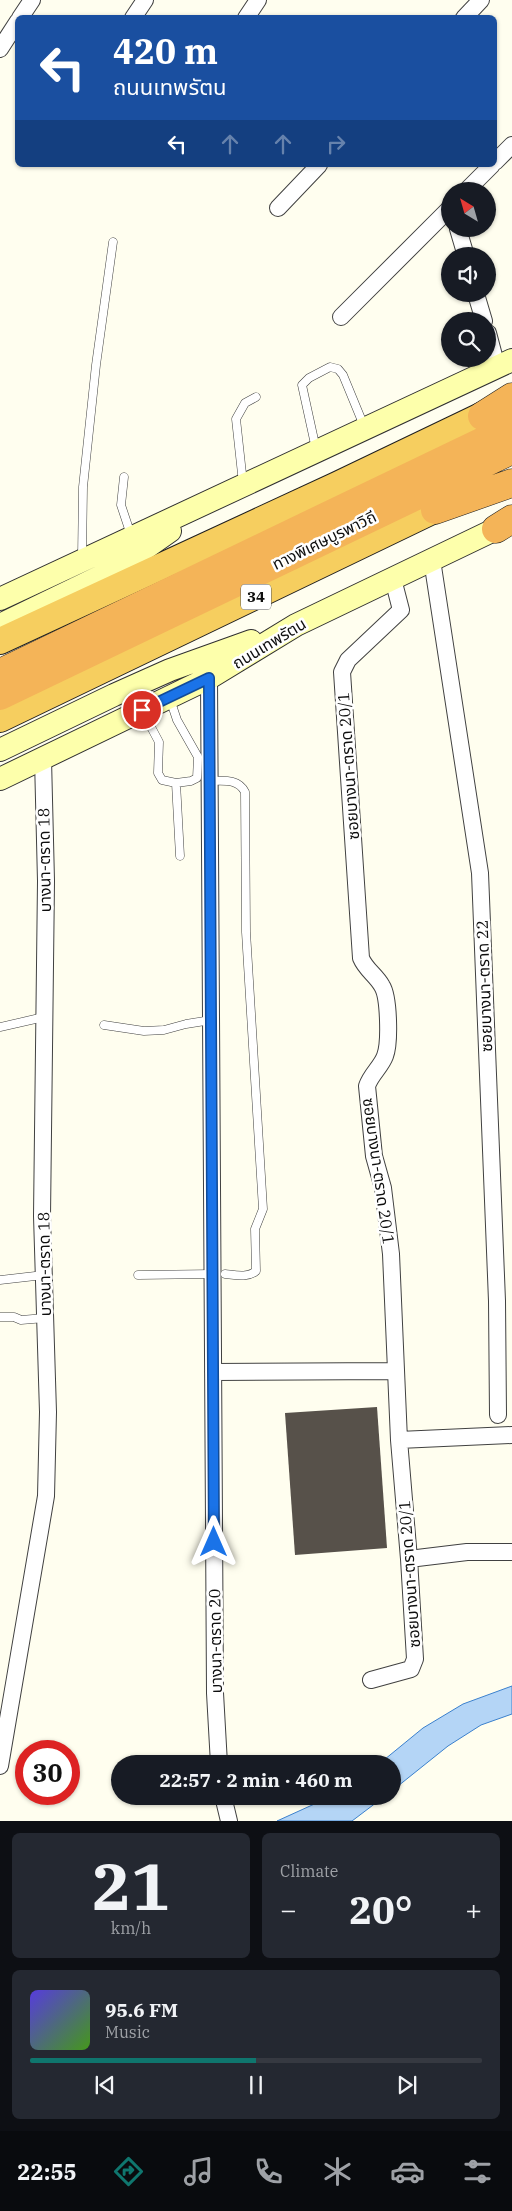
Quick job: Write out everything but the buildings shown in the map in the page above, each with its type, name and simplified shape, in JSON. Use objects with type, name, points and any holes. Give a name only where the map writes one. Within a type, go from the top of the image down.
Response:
[{"type":"highway","points":[[482,416],[512,397]]},
{"type":"highway","points":[[0,641],[512,402]]},
{"type":"highway","name":"ทางพิเศษบูรพาวิถี","points":[[0,673],[512,427]]},
{"type":"highway","name":"ทางพิเศษบูรพาวิถี","points":[[0,696],[512,450]]},
{"type":"highway","name":"34","points":[[0,719],[512,473]]},
{"type":"highway","points":[[435,510],[512,483]]},
{"type":"main road","points":[[0,599],[504,363]]},
{"type":"main road","points":[[0,625],[116,570],[213,499]]},
{"type":"main road","name":"ถนนเทพรัตน","points":[[0,779],[209,678],[296,624],[507,524]]},
{"type":"main road","points":[[0,750],[114,694],[170,670],[296,624]]},
{"type":"street","points":[[22,15],[32,0]]},
{"type":"street","points":[[136,15],[145,0]]},
{"type":"street","points":[[248,15],[258,0]]},
{"type":"street","points":[[467,15],[481,0]]},
{"type":"street","points":[[0,49],[15,26]]},
{"type":"street","points":[[497,160],[512,145]]},
{"type":"street","points":[[278,208],[317,167]]},
{"type":"street","points":[[475,182],[490,167]]},
{"type":"street","points":[[341,317],[441,217]]},
{"type":"street","points":[[496,348],[504,363]]},
{"type":"street","name":"ซอยบางนา-ตราด 22","points":[[432,560],[480,873],[497,1301],[505,1378],[498,1415]]},
{"type":"street","name":"ซอยบางนา-ตราด 20/1","points":[[371,1680],[411,1669],[414,1664],[409,1559],[395,1370],[391,1254],[383,1188],[374,1156],[367,1086],[370,1076],[385,1058],[388,1047],[385,994],[382,985],[365,968],[360,958],[342,672],[348,660],[401,610],[393,579]]},
{"type":"street","name":"บางนา-ตราด 20","points":[[209,678],[211,1020],[219,1274],[212,1372],[215,1693],[218,1755]]},
{"type":"street","name":"บางนา-ตราด 18","points":[[0,1766],[46,1496],[48,1412],[42,1216],[46,881],[43,759]]},
{"type":"street","points":[[212,1372],[395,1370]]},
{"type":"street","points":[[399,1440],[512,1435]]},
{"type":"street","points":[[409,1559],[476,1552],[512,1552]]},
{"type":"street","points":[[225,1805],[229,1821]]},
{"type":"lane","points":[[82,560],[84,478],[96,365],[113,242]]},
{"type":"lane","points":[[316,451],[302,385],[308,378],[330,366],[338,369],[343,375],[365,429]]},
{"type":"lane","points":[[244,485],[236,419],[245,403],[256,397]]},
{"type":"lane","points":[[124,478],[121,505],[132,537]]},
{"type":"lane","points":[[142,710],[159,742],[158,773],[162,780],[176,783],[191,781],[197,778],[198,757],[177,720],[169,697]]},
{"type":"lane","points":[[138,1275],[246,1275],[253,1274],[256,1271],[256,1229],[263,1208],[246,932],[245,792],[236,782],[209,780]]},
{"type":"lane","points":[[176,783],[180,856]]},
{"type":"lane","points":[[0,1027],[44,1017]]},
{"type":"lane","points":[[104,1025],[144,1030],[164,1030],[211,1020]]},
{"type":"lane","points":[[0,1280],[44,1275]]},
{"type":"lane","points":[[0,1317],[14,1317],[21,1320],[45,1318]]},
{"type":"water","points":[[512,1686],[512,1714],[481,1725],[448,1746],[401,1784],[401,1755],[390,1755],[423,1728],[463,1704]]},
{"type":"water","points":[[312,1805],[373,1805],[352,1821],[277,1821]]},
{"type":"route","points":[[142,710],[209,678],[214,1542]]}]
